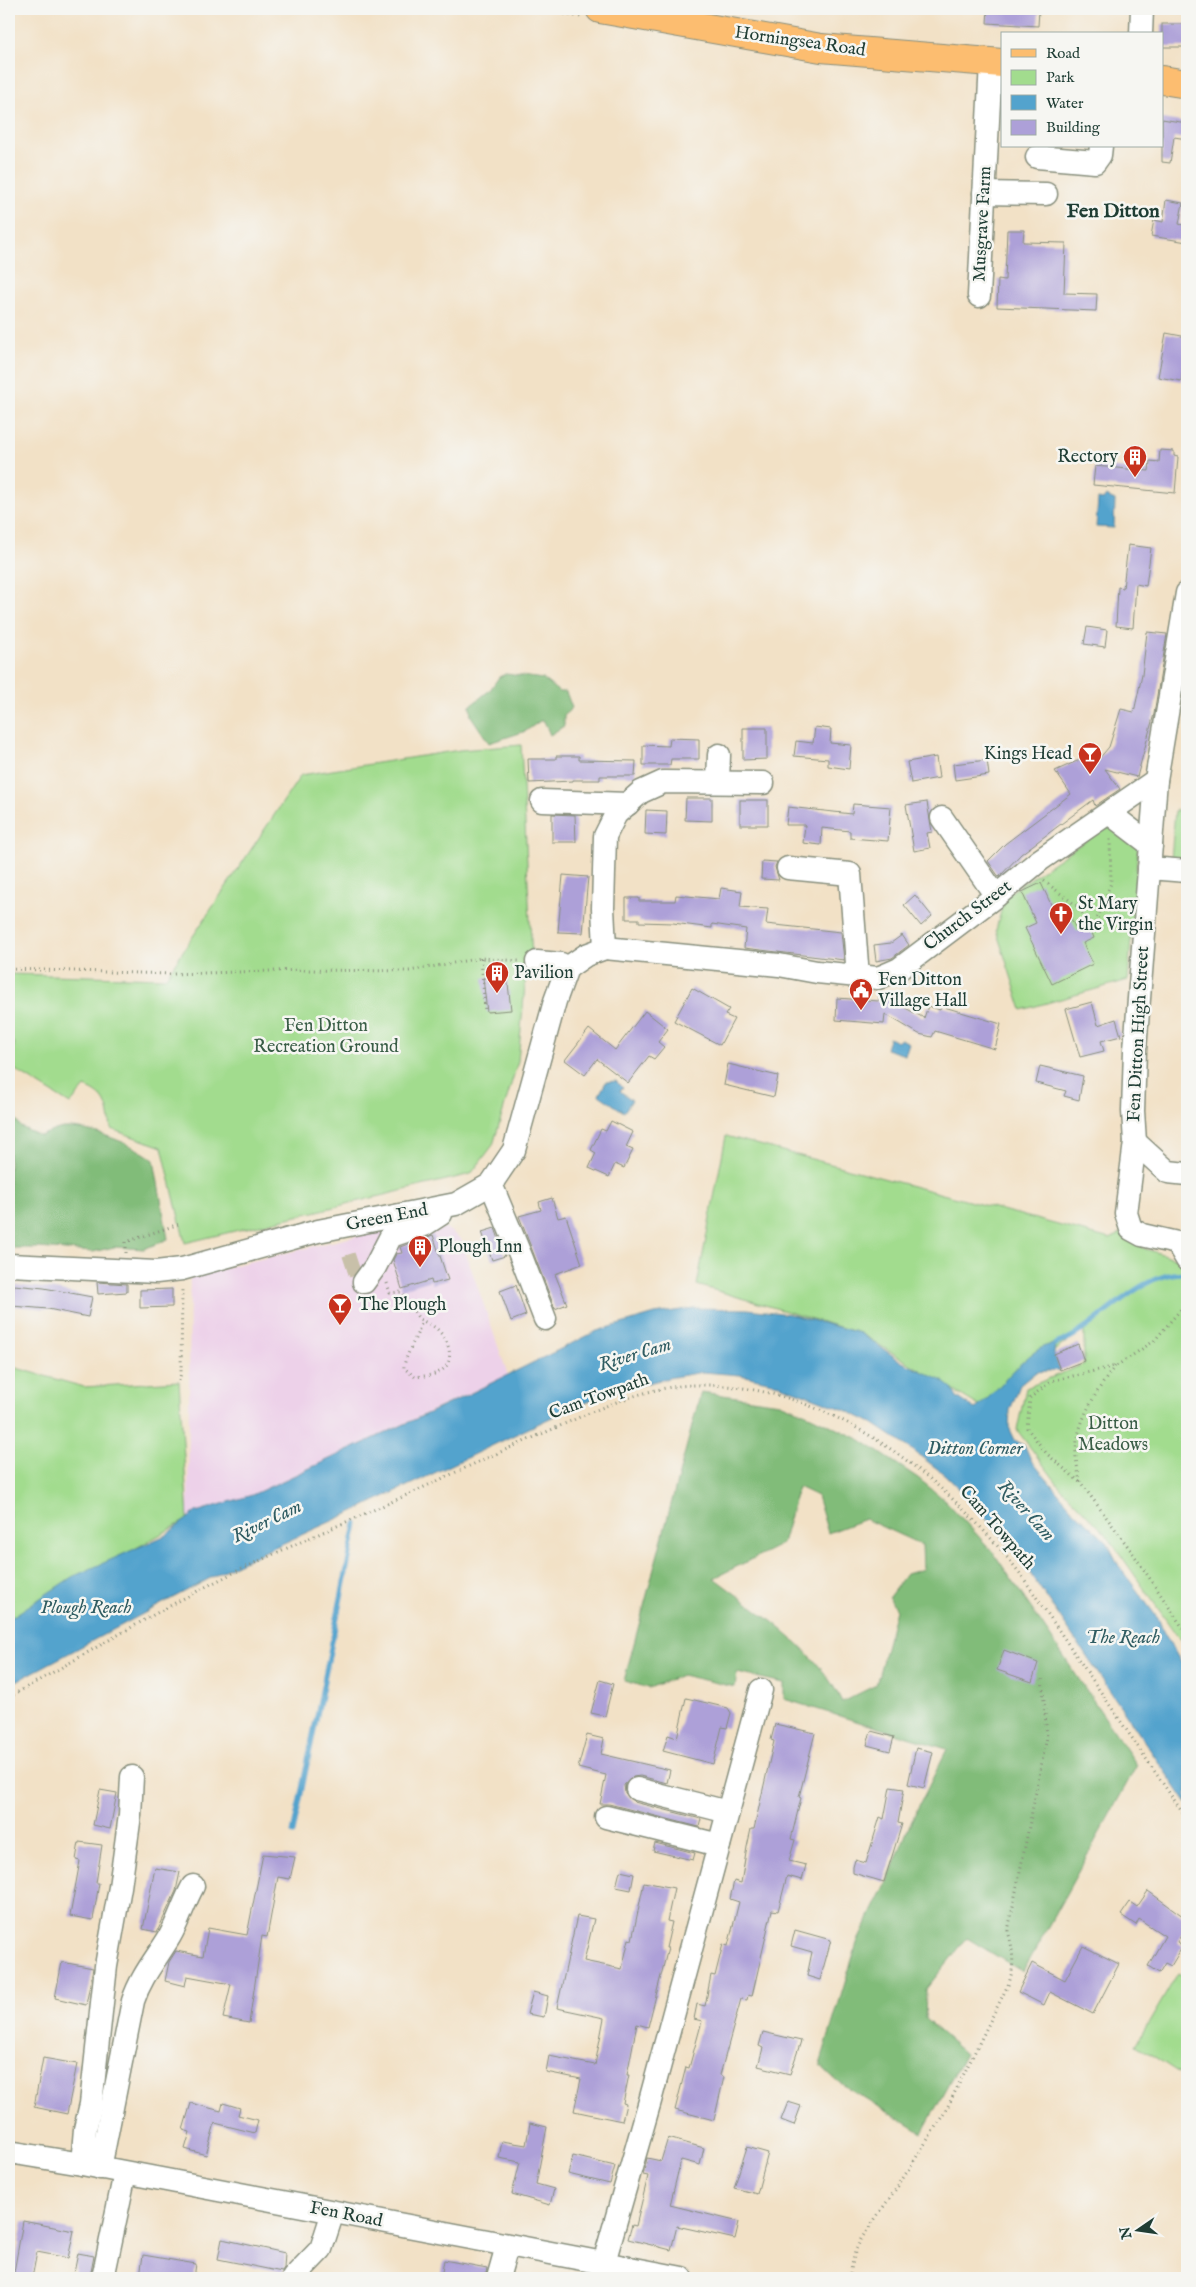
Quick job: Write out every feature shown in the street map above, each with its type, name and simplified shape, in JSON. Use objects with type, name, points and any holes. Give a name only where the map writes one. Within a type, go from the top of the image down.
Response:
[{"type":"main road","name":"Horningsea Road","points":[[600,9],[648,13],[821,48],[997,63]]},
{"type":"main road","points":[[1164,80],[1187,84]]},
{"type":"street","points":[[1141,32],[1142,9]]},
{"type":"street","name":"Musgrave Farm","points":[[979,296],[984,193],[997,63]]},
{"type":"street","points":[[1037,157],[1095,162],[1100,155],[1101,148]]},
{"type":"street","points":[[984,193],[1046,194]]},
{"type":"street","name":"Fen Ditton High Street","points":[[1187,593],[1156,780],[1135,1050],[1133,1112],[1136,1142],[1126,1212],[1131,1229],[1142,1235],[1177,1243],[1187,1260]]},
{"type":"street","points":[[718,782],[719,755]]},
{"type":"street","name":"Church Street","points":[[605,948],[779,965],[858,977],[878,978],[899,969],[996,896],[1040,860],[1113,815],[1156,780]]},
{"type":"street","points":[[537,962],[561,964],[567,968],[586,955],[605,948],[603,908],[606,836],[616,814],[640,792],[663,782],[762,783]]},
{"type":"street","points":[[542,801],[628,804]]},
{"type":"street","points":[[1113,815],[1151,845]]},
{"type":"street","points":[[942,818],[996,896]]},
{"type":"street","points":[[788,868],[850,874],[858,977]]},
{"type":"street","points":[[1148,868],[1187,871]]},
{"type":"street","name":"Green End","points":[[9,1265],[156,1272],[182,1269],[318,1232],[456,1204],[491,1184],[514,1150],[555,1000],[567,968]]},
{"type":"street","points":[[1136,1142],[1168,1172],[1187,1174]]},
{"type":"street","points":[[491,1184],[522,1259],[544,1320]]},
{"type":"street","points":[[370,1265],[391,1236],[424,1225],[456,1204]]},
{"type":"street","points":[[597,2267],[650,2101],[760,1690]]},
{"type":"street","points":[[91,2166],[85,2129],[91,2104],[106,1966],[130,1815],[132,1777]]},
{"type":"street","points":[[637,1790],[728,1812]]},
{"type":"street","points":[[606,1817],[719,1845]]},
{"type":"street","points":[[91,2166],[139,1984],[172,1934],[183,1903],[194,1886]]},
{"type":"street","name":"Fen Road","points":[[9,2152],[333,2212],[506,2246],[597,2267],[682,2278]]},
{"type":"street","points":[[103,2278],[125,2173]]},
{"type":"street","points":[[293,2278],[316,2257],[321,2249],[333,2212]]},
{"type":"street","points":[[498,2278],[506,2246]]},
{"type":"path","points":[[1037,879],[1047,881],[1054,890],[1077,906],[1093,930],[1111,883],[1110,828],[1113,815]]},
{"type":"path","points":[[9,969],[171,974],[305,970],[409,971],[481,958],[537,962]]},
{"type":"path","points":[[481,958],[485,1011]]},
{"type":"path","points":[[126,1270],[126,1242],[179,1224]]},
{"type":"path","points":[[370,1265],[386,1280],[390,1292],[401,1292],[414,1314],[422,1321],[436,1328],[450,1352],[450,1360],[440,1372],[415,1377],[404,1368],[403,1363],[418,1336],[422,1321]]},
{"type":"path","points":[[179,1381],[181,1372],[182,1269]]},
{"type":"path","points":[[1081,1483],[1076,1458],[1081,1428],[1094,1394],[1116,1366],[1154,1341],[1187,1302]]},
{"type":"path","points":[[1116,1366],[1052,1381],[1030,1398],[1027,1428],[1046,1454],[1081,1483],[1132,1552],[1187,1634]]},
{"type":"path","name":"Cam Towpath","points":[[9,1697],[222,1578],[479,1460],[588,1413],[659,1389],[694,1385],[728,1386],[777,1395],[806,1405],[866,1433],[894,1450],[946,1491],[998,1545],[1022,1576],[1187,1819]]},
{"type":"path","points":[[849,2278],[855,2252],[861,2239],[903,2179],[945,2112],[1009,1983],[1013,1966],[1013,1950],[1008,1931],[1048,1737],[1042,1678]]},
{"type":"shaded area","name":"The Plough","points":[[424,1225],[446,1228],[461,1239],[508,1375],[252,1495],[196,1512],[188,1519],[190,1276],[382,1230]]},
{"type":"green space","points":[[506,674],[543,679],[559,692],[566,692],[572,708],[564,715],[564,726],[550,735],[544,721],[540,721],[526,731],[489,743],[471,716],[470,706],[490,690],[499,677]]},
{"type":"green space","name":"Fen Ditton Recreation Ground","points":[[521,745],[532,960],[526,975],[518,1061],[493,1145],[471,1174],[185,1243],[162,1147],[111,1129],[106,1103],[93,1090],[85,1087],[70,1104],[9,1066],[9,1056],[15,1044],[9,1039],[9,974],[165,978],[301,775],[460,750]]},
{"type":"green space","points":[[1175,810],[1187,810],[1187,861],[1171,860]]},
{"type":"green space","points":[[1110,828],[1121,830],[1138,846],[1128,980],[1022,1010],[996,930],[1005,896],[1101,830]]},
{"type":"green space","points":[[9,1109],[21,1127],[40,1136],[63,1128],[87,1130],[125,1143],[154,1160],[168,1239],[144,1249],[114,1247],[93,1252],[9,1248]]},
{"type":"green space","name":"Ditton Meadows","points":[[726,1136],[1110,1239],[1131,1229],[1143,1248],[1187,1262],[1187,1650],[1106,1534],[1061,1488],[1017,1430],[1026,1388],[1084,1364],[1084,1329],[979,1406],[860,1333],[697,1285]]},
{"type":"green space","points":[[9,1366],[84,1387],[179,1381],[188,1519],[9,1619]]},
{"type":"green space","points":[[701,1392],[780,1403],[861,1440],[918,1478],[946,1501],[993,1552],[1137,1765],[1023,1972],[967,1938],[926,1989],[925,2019],[965,2054],[922,2133],[837,2081],[820,2065],[857,1943],[886,1884],[910,1824],[947,1749],[784,1699],[784,1683],[737,1673],[735,1687],[682,1675],[649,1688],[624,1681]],"holes":[[[798,1487],[817,1496],[828,1533],[865,1519],[922,1545],[923,1569],[906,1574],[889,1597],[896,1610],[876,1685],[842,1702],[818,1664],[802,1648],[786,1633],[714,1578],[782,1544]]]},
{"type":"green space","points":[[1178,1973],[1187,1978],[1187,2071],[1184,2076],[1136,2045]]},
{"type":"water","points":[[1106,496],[1115,500],[1114,528],[1096,527],[1098,499],[1103,500]]},
{"type":"water","points":[[889,1038],[897,1042],[901,1039],[909,1043],[905,1055],[886,1049]]},
{"type":"water","points":[[616,1081],[623,1088],[620,1091],[632,1100],[624,1112],[599,1095],[606,1082]]},
{"type":"water","points":[[694,1308],[748,1309],[789,1314],[860,1333],[902,1362],[943,1381],[952,1388],[957,1397],[975,1409],[1034,1352],[1045,1346],[1055,1344],[1054,1354],[1060,1370],[1036,1372],[1020,1385],[1010,1410],[1009,1427],[1015,1440],[1025,1446],[1031,1460],[1045,1477],[1075,1512],[1107,1542],[1119,1566],[1159,1620],[1163,1631],[1182,1664],[1187,1669],[1187,1804],[1025,1566],[972,1501],[944,1474],[872,1423],[845,1410],[772,1382],[740,1375],[703,1372],[668,1378],[620,1390],[567,1410],[363,1507],[235,1565],[9,1685],[9,1619],[72,1577],[166,1535],[196,1512],[252,1495],[465,1396],[597,1331],[655,1314]]},
{"type":"building","points":[[988,9],[1039,9],[1038,26],[987,23]]},
{"type":"building","points":[[1162,24],[1187,24],[1187,47],[1164,47],[1164,32],[1162,32]]},
{"type":"building","points":[[1164,119],[1187,123],[1187,139],[1174,137],[1170,163],[1162,162]]},
{"type":"building","points":[[1166,200],[1183,203],[1179,224],[1187,226],[1187,242],[1151,236],[1154,220],[1163,222]]},
{"type":"building","points":[[1007,230],[1024,230],[1023,242],[1066,243],[1064,293],[1097,294],[1096,311],[997,307],[998,279],[1005,280]]},
{"type":"building","points":[[1166,333],[1187,337],[1187,349],[1181,381],[1158,377]]},
{"type":"building","name":"Rectory","points":[[1160,450],[1174,451],[1174,456],[1178,457],[1175,493],[1093,485],[1095,466],[1149,471],[1150,461],[1159,462]]},
{"type":"building","points":[[1128,545],[1151,548],[1146,586],[1136,584],[1133,628],[1116,626],[1118,587],[1123,588]]},
{"type":"building","points":[[1087,627],[1107,630],[1105,647],[1084,644]]},
{"type":"building","points":[[1147,632],[1167,634],[1154,714],[1137,777],[1105,769],[1120,789],[1095,806],[1093,800],[1021,854],[999,877],[988,861],[1005,844],[1071,794],[1055,771],[1086,757],[1091,768],[1109,747],[1121,709],[1134,712],[1142,675]]},
{"type":"building","points":[[815,727],[831,729],[830,743],[851,745],[849,769],[828,766],[828,759],[794,756],[796,741],[813,743]]},
{"type":"building","points":[[743,728],[767,728],[767,759],[743,760]]},
{"type":"building","points":[[670,738],[699,739],[699,759],[671,759],[670,765],[643,765],[643,745],[669,746]]},
{"type":"building","points":[[556,756],[579,756],[579,760],[636,761],[635,776],[600,776],[600,780],[529,783],[528,759],[556,759]]},
{"type":"building","points":[[936,757],[939,778],[911,783],[907,762]]},
{"type":"building","points":[[987,760],[989,775],[955,780],[953,764]]},
{"type":"building","points":[[686,798],[712,798],[712,821],[685,820]]},
{"type":"building","points":[[740,800],[768,800],[768,825],[740,825]]},
{"type":"building","points":[[927,802],[932,832],[927,833],[930,848],[914,851],[906,805]]},
{"type":"building","points":[[853,804],[891,807],[888,841],[850,838],[850,831],[822,828],[821,845],[803,843],[805,825],[786,825],[788,807],[852,814]]},
{"type":"building","points":[[646,810],[667,811],[666,835],[645,834]]},
{"type":"building","points":[[552,814],[575,815],[576,842],[552,842]]},
{"type":"building","points":[[762,861],[777,862],[775,867],[779,880],[761,879]]},
{"type":"building","points":[[563,875],[588,877],[583,933],[558,932]]},
{"type":"building","name":"St Mary the Virgin","points":[[1041,883],[1055,913],[1066,908],[1077,931],[1089,925],[1094,938],[1083,943],[1093,964],[1052,984],[1025,928],[1036,923],[1022,892]]},
{"type":"building","points":[[721,888],[742,891],[740,907],[768,909],[766,924],[841,932],[844,960],[744,948],[746,929],[712,924],[712,928],[673,923],[639,922],[639,919],[626,919],[626,898],[639,898],[639,901],[675,901],[676,895],[719,899]]},
{"type":"building","points":[[915,895],[932,916],[921,926],[904,905]]},
{"type":"building","points":[[902,935],[909,945],[892,958],[876,961],[874,945],[891,943]]},
{"type":"building","name":"Pavilion","points":[[507,975],[511,1010],[487,1012],[483,978]]},
{"type":"building","points":[[692,988],[729,1009],[725,1015],[734,1019],[720,1045],[674,1021]]},
{"type":"building","points":[[879,994],[924,1018],[928,1006],[940,1010],[941,1006],[1001,1024],[995,1049],[935,1031],[932,1037],[919,1034],[885,1014],[884,1024],[836,1020],[837,998],[879,1001]]},
{"type":"building","points":[[1092,1002],[1098,1025],[1116,1019],[1121,1036],[1101,1041],[1104,1051],[1080,1057],[1066,1009]]},
{"type":"building","points":[[645,1011],[668,1029],[658,1042],[664,1047],[654,1059],[649,1056],[628,1083],[597,1059],[585,1075],[565,1060],[589,1029],[615,1050]]},
{"type":"building","points":[[728,1064],[778,1076],[774,1097],[724,1085]]},
{"type":"building","points":[[1040,1066],[1083,1076],[1079,1100],[1064,1096],[1066,1091],[1036,1083]]},
{"type":"building","points":[[611,1121],[633,1132],[626,1147],[633,1150],[624,1168],[615,1164],[609,1177],[589,1168],[596,1153],[591,1150],[601,1129],[606,1131]]},
{"type":"building","points":[[552,1198],[558,1218],[566,1216],[582,1264],[555,1274],[567,1304],[555,1309],[519,1216],[541,1210],[539,1202]]},
{"type":"building","points":[[495,1228],[505,1256],[492,1260],[482,1232]]},
{"type":"building","name":"Plough Inn","points":[[433,1235],[448,1280],[432,1284],[431,1280],[402,1289],[393,1260],[396,1254],[402,1253],[400,1247]]},
{"type":"building","points":[[97,1282],[127,1284],[127,1292],[98,1294]]},
{"type":"building","points":[[14,1285],[44,1288],[92,1297],[88,1317],[48,1309],[12,1306]]},
{"type":"building","points":[[516,1285],[526,1315],[511,1321],[500,1291]]},
{"type":"building","points":[[172,1289],[172,1307],[140,1308],[140,1290]]},
{"type":"building","points":[[1078,1344],[1084,1361],[1060,1370],[1054,1354]]},
{"type":"building","points":[[1004,1650],[1038,1663],[1032,1682],[997,1670]]},
{"type":"building","points":[[600,1680],[613,1684],[605,1716],[591,1713]]},
{"type":"building","points":[[686,1698],[728,1708],[731,1713],[727,1728],[722,1727],[713,1764],[663,1751],[668,1735],[677,1738]]},
{"type":"building","points":[[775,1724],[815,1733],[799,1797],[801,1798],[791,1839],[795,1840],[789,1861],[806,1865],[802,1880],[787,1876],[778,1911],[772,1910],[752,1996],[748,1995],[747,2000],[741,1999],[720,2075],[724,2077],[714,2120],[675,2110],[686,2067],[689,2068],[702,2021],[694,2019],[697,2004],[705,2006],[711,1975],[715,1976],[723,1944],[728,1946],[739,1902],[730,1899],[734,1881],[741,1883],[751,1829],[754,1829],[774,1741],[771,1740]]},
{"type":"building","points":[[871,1731],[894,1737],[890,1751],[867,1745]]},
{"type":"building","points":[[587,1735],[604,1739],[601,1754],[670,1770],[667,1783],[640,1776],[633,1777],[624,1785],[625,1793],[634,1802],[701,1819],[699,1827],[609,1804],[600,1804],[606,1775],[578,1768]]},
{"type":"building","points":[[916,1748],[933,1752],[924,1788],[908,1784]]},
{"type":"building","points":[[890,1787],[904,1789],[898,1823],[902,1824],[884,1882],[853,1873],[853,1867],[855,1860],[866,1863],[880,1817],[884,1819]]},
{"type":"building","points":[[100,1790],[117,1793],[110,1829],[93,1825]]},
{"type":"building","points":[[79,1842],[102,1845],[96,1883],[99,1883],[93,1920],[70,1916],[80,1861],[76,1860]]},
{"type":"building","points":[[655,1843],[695,1853],[693,1860],[653,1851]]},
{"type":"building","points":[[263,1854],[295,1857],[290,1879],[278,1877],[267,1937],[262,1936],[249,2023],[223,2018],[231,1984],[187,1976],[185,1986],[165,1981],[169,1962],[176,1951],[203,1956],[208,1928],[247,1935]]},
{"type":"building","points":[[155,1868],[180,1872],[176,1891],[157,1932],[143,1929]]},
{"type":"building","points":[[620,1871],[634,1874],[631,1890],[616,1887]]},
{"type":"building","points":[[644,1882],[674,1888],[667,1921],[672,1922],[666,1948],[668,1948],[648,2027],[637,2024],[627,2075],[629,2075],[623,2103],[626,2104],[622,2121],[574,2111],[581,2079],[546,2072],[549,2056],[595,2065],[604,2018],[557,2008],[577,1916],[594,1919],[584,1961],[622,1969],[629,1939],[632,1940]]},
{"type":"building","points":[[1148,1891],[1187,1919],[1187,1926],[1177,1942],[1183,1946],[1171,1966],[1165,1963],[1159,1973],[1148,1966],[1165,1936],[1139,1919],[1136,1925],[1121,1915],[1130,1902],[1137,1907]]},
{"type":"building","points":[[795,1930],[831,1940],[820,1980],[807,1976],[812,1952],[791,1946]]},
{"type":"building","points":[[1083,1946],[1119,1964],[1093,2014],[1050,1992],[1044,2005],[1018,1992],[1032,1963],[1065,1980]]},
{"type":"building","points":[[62,1962],[93,1968],[86,2005],[55,1998]]},
{"type":"building","points":[[533,1992],[548,1996],[544,2017],[527,2014]]},
{"type":"building","points":[[763,2032],[801,2041],[790,2074],[758,2066],[763,2048],[759,2046]]},
{"type":"building","points":[[43,2058],[77,2064],[67,2114],[34,2107]]},
{"type":"building","points":[[788,2102],[801,2106],[794,2125],[781,2120]]},
{"type":"building","points":[[191,2103],[221,2111],[223,2103],[240,2108],[238,2115],[258,2120],[255,2133],[215,2123],[206,2155],[185,2149],[190,2132],[183,2130]]},
{"type":"building","points":[[530,2123],[547,2127],[536,2184],[554,2189],[550,2205],[512,2194],[520,2162],[499,2158],[502,2141],[526,2145]]},
{"type":"building","points":[[668,2138],[704,2148],[700,2165],[681,2160],[670,2205],[739,2222],[735,2239],[677,2226],[671,2250],[628,2239],[632,2225],[636,2226],[648,2176],[643,2175],[647,2158],[661,2161]]},
{"type":"building","points":[[747,2147],[768,2153],[757,2194],[734,2188]]},
{"type":"building","points":[[573,2156],[615,2166],[610,2184],[568,2174]]},
{"type":"building","points":[[23,2221],[74,2231],[68,2258],[37,2252],[32,2278],[13,2278]]},
{"type":"building","points":[[222,2239],[285,2253],[284,2269],[282,2272],[218,2259]]},
{"type":"building","points":[[78,2253],[94,2256],[90,2277],[74,2273]]},
{"type":"building","points":[[143,2255],[196,2264],[194,2278],[152,2278],[140,2276]]},
{"type":"building","points":[[444,2260],[487,2268],[485,2278],[441,2278]]},
{"type":"waterway","points":[[1055,1344],[1071,1337],[1133,1291],[1150,1281],[1167,1275],[1186,1273]]},
{"type":"waterway","points":[[293,1833],[356,1524]]},
{"type":"tunnel","points":[[346,1267],[358,1263]]},
{"type":"place","name":"Rectory","points":[[1135,478]]},
{"type":"place","name":"Kings Head","points":[[1090,775]]},
{"type":"place","name":"St Mary the Virgin","points":[[1061,935]]},
{"type":"place","name":"Pavilion","points":[[497,994]]},
{"type":"place","name":"Fen Ditton Village Hall","points":[[861,1011]]},
{"type":"place","name":"Plough Inn","points":[[420,1268]]},
{"type":"place","name":"The Plough","points":[[340,1326]]},
{"type":"district","name":"Fen Ditton","points":[[1113,211]]},
{"type":"water label","name":"River Cam","points":[[635,1355]]},
{"type":"water label","name":"Ditton Corner","points":[[975,1449]]},
{"type":"water label","name":"River Cam","points":[[1026,1511]]},
{"type":"water label","name":"River Cam","points":[[267,1522]]},
{"type":"water label","name":"Plough Reach","points":[[86,1608]]},
{"type":"water label","name":"The Reach","points":[[1123,1638]]}]
